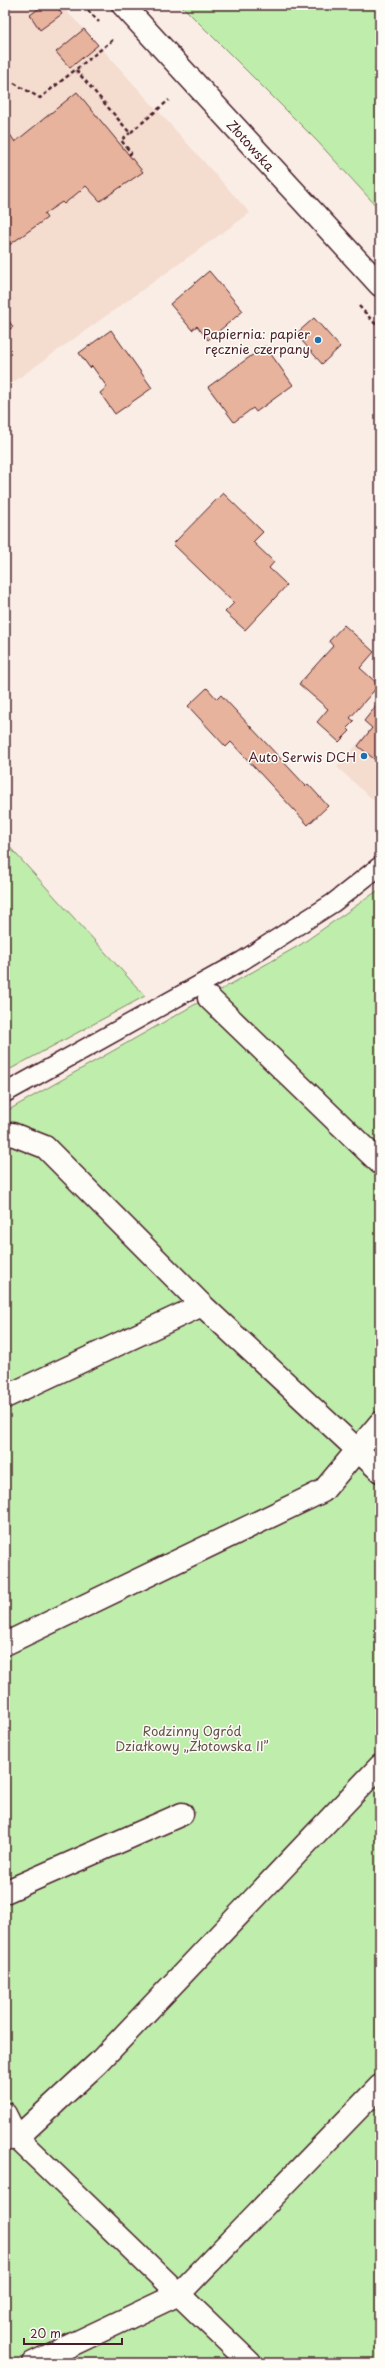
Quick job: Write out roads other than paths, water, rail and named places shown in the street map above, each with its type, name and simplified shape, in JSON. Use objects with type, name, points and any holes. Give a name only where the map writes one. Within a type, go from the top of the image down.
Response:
[{"type":"street","name":"Złotowska","points":[[123,5],[380,285]]},
{"type":"street","points":[[208,998],[380,1163]]},
{"type":"street","points":[[5,1135],[12,1134],[45,1147],[202,1305],[380,1471]]},
{"type":"street","points":[[5,1397],[202,1305]]},
{"type":"street","points":[[5,1644],[323,1491],[380,1423]]},
{"type":"street","points":[[11,2139],[98,2063],[380,1766]]},
{"type":"street","points":[[5,1892],[182,1814]]},
{"type":"street","points":[[33,2363],[179,2294],[380,2086]]},
{"type":"street","points":[[5,2114],[11,2139],[179,2294],[250,2363]]},
{"type":"lane","points":[[5,1093],[242,961],[300,926],[380,866]]},
{"type":"place","name":"Papiernia: papier ręcznie czerpany","points":[[318,340]]},
{"type":"place","name":"Auto Serwis DCH","points":[[364,756]]},
{"type":"park label","name":"Rodzinny Ogród Działkowy „Złotowska II”","points":[[192,1738]]}]
